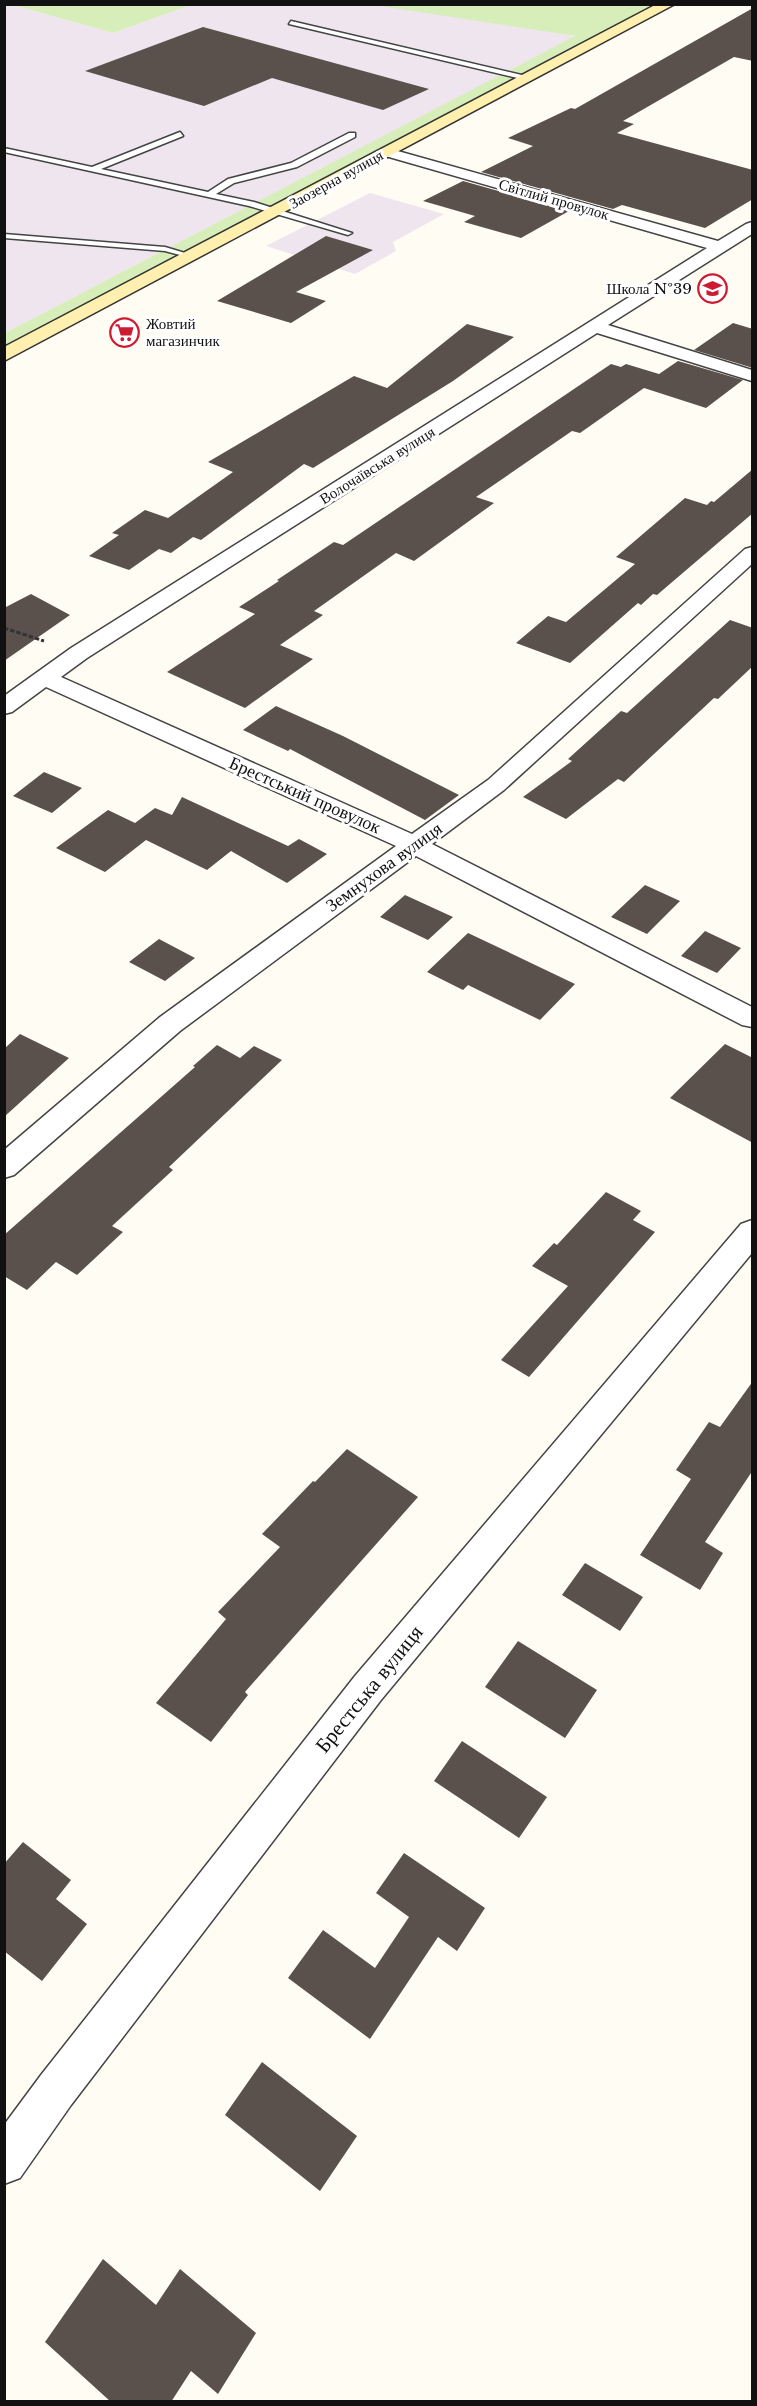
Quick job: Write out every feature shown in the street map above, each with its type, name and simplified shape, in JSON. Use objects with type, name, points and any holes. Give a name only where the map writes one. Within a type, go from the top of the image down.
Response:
[{"type":"street","name":"Заозерна вулиця","points":[[4,355],[668,4]]},
{"type":"street","name":"Світлий провулок","points":[[387,152],[720,247]]},
{"type":"street","name":"Волочаївська вулиця","points":[[4,707],[79,653],[753,227]]},
{"type":"street","points":[[596,327],[753,376]]},
{"type":"street","name":"Земнухова вулиця","points":[[4,1167],[170,1024],[496,785],[753,553]]},
{"type":"street","name":"Брестський провулок","points":[[45,678],[415,844],[753,1018]]},
{"type":"street","name":"Брестська вулиця","points":[[4,2162],[56,2090],[368,1688],[753,1232]]},
{"type":"lane","points":[[291,23],[526,78]]},
{"type":"lane","points":[[94,170],[180,134]]},
{"type":"lane","points":[[208,195],[231,181],[294,165],[352,135]]},
{"type":"lane","points":[[4,150],[277,211],[348,233]]},
{"type":"lane","points":[[4,236],[165,249],[191,256]]},
{"type":"shaded area","points":[[373,4],[576,36],[5,333],[5,5],[13,5],[113,33],[191,5]]},
{"type":"shaded area","points":[[370,193],[444,214],[393,242],[396,251],[355,274],[266,246]]},
{"type":"green space","points":[[13,5],[191,5],[113,33]]},
{"type":"green space","points":[[373,5],[668,5],[5,355],[5,333],[575,36]]},
{"type":"building","points":[[753,8],[753,61],[734,57],[623,121],[634,124],[617,133],[753,170],[753,199],[705,228],[622,205],[613,209],[481,172],[533,146],[508,138],[571,108],[575,109]]},
{"type":"building","points":[[203,27],[429,89],[383,110],[272,78],[204,106],[85,71]]},
{"type":"building","points":[[463,181],[569,211],[521,238],[464,222],[475,216],[423,201]]},
{"type":"building","points":[[326,236],[373,250],[296,292],[326,301],[291,323],[217,301]]},
{"type":"building","points":[[733,323],[753,329],[753,368],[694,350]]},
{"type":"building","points":[[467,324],[514,337],[453,381],[313,468],[304,464],[201,540],[193,537],[171,553],[159,549],[129,570],[89,556],[119,535],[112,533],[145,510],[168,518],[233,472],[208,462],[354,376],[387,388]]},
{"type":"building","points":[[678,361],[743,380],[706,408],[644,388],[580,433],[572,431],[476,497],[494,503],[414,561],[396,553],[314,611],[323,615],[280,645],[313,659],[245,708],[167,672],[255,614],[239,607],[279,581],[277,580],[334,542],[343,545],[611,364],[621,367],[626,364],[659,374]]},
{"type":"building","points":[[753,469],[753,513],[657,595],[653,594],[641,605],[638,603],[570,663],[516,643],[548,616],[566,622],[635,564],[616,557],[685,498],[707,505],[711,501],[714,502]]},
{"type":"building","points":[[31,594],[70,615],[4,661],[4,608]]},
{"type":"building","points":[[730,620],[753,628],[753,666],[718,699],[714,698],[624,782],[618,779],[566,819],[523,797],[572,761],[568,759],[621,711],[627,713]]},
{"type":"building","points":[[276,706],[343,736],[459,795],[425,820],[290,749],[288,751],[243,730]]},
{"type":"building","points":[[44,772],[82,788],[52,813],[13,796]]},
{"type":"building","points":[[182,797],[288,846],[299,839],[327,854],[287,883],[231,851],[207,870],[146,840],[105,872],[56,848],[108,810],[135,823],[155,808],[172,815]]},
{"type":"building","points":[[645,885],[680,901],[647,934],[611,917]]},
{"type":"building","points":[[405,895],[453,917],[428,940],[380,917]]},
{"type":"building","points":[[705,931],[741,948],[717,973],[681,956]]},
{"type":"building","points":[[468,933],[575,984],[540,1020],[468,985],[463,990],[427,972]]},
{"type":"building","points":[[159,939],[195,958],[165,981],[129,962]]},
{"type":"building","points":[[20,1034],[69,1058],[4,1117],[4,1049]]},
{"type":"building","points":[[725,1044],[753,1058],[753,1143],[670,1098]]},
{"type":"building","points":[[217,1045],[240,1058],[254,1046],[282,1060],[169,1167],[173,1170],[112,1226],[123,1232],[77,1275],[56,1262],[27,1290],[4,1276],[4,1235]]},
{"type":"building","points":[[606,1192],[641,1211],[633,1220],[655,1232],[529,1377],[501,1360],[568,1286],[532,1266],[554,1243],[557,1245]]},
{"type":"building","points":[[753,1381],[753,1470],[705,1542],[723,1553],[700,1590],[640,1555],[691,1479],[676,1470],[709,1422],[720,1427]]},
{"type":"building","points":[[347,1449],[418,1497],[245,1692],[248,1695],[211,1742],[156,1703],[226,1619],[218,1612],[280,1547],[262,1534]]},
{"type":"building","points":[[585,1563],[643,1597],[620,1631],[562,1595]]},
{"type":"building","points":[[518,1641],[597,1690],[565,1738],[485,1687]]},
{"type":"building","points":[[462,1741],[547,1797],[519,1838],[434,1781]]},
{"type":"building","points":[[23,1842],[71,1880],[56,1899],[87,1924],[42,1981],[4,1951],[4,1864]]},
{"type":"building","points":[[404,1853],[485,1908],[457,1951],[438,1937],[370,2039],[288,1978],[323,1930],[375,1968],[409,1917],[376,1893]]},
{"type":"building","points":[[262,2062],[357,2136],[320,2191],[225,2115]]},
{"type":"building","points":[[103,2259],[156,2305],[180,2269],[256,2333],[218,2394],[191,2371],[171,2402],[111,2402],[45,2342]]},
{"type":"place","name":"Школа №39","points":[[713,288]]},
{"type":"place","name":"Жовтий магазинчик","points":[[125,332]]}]
